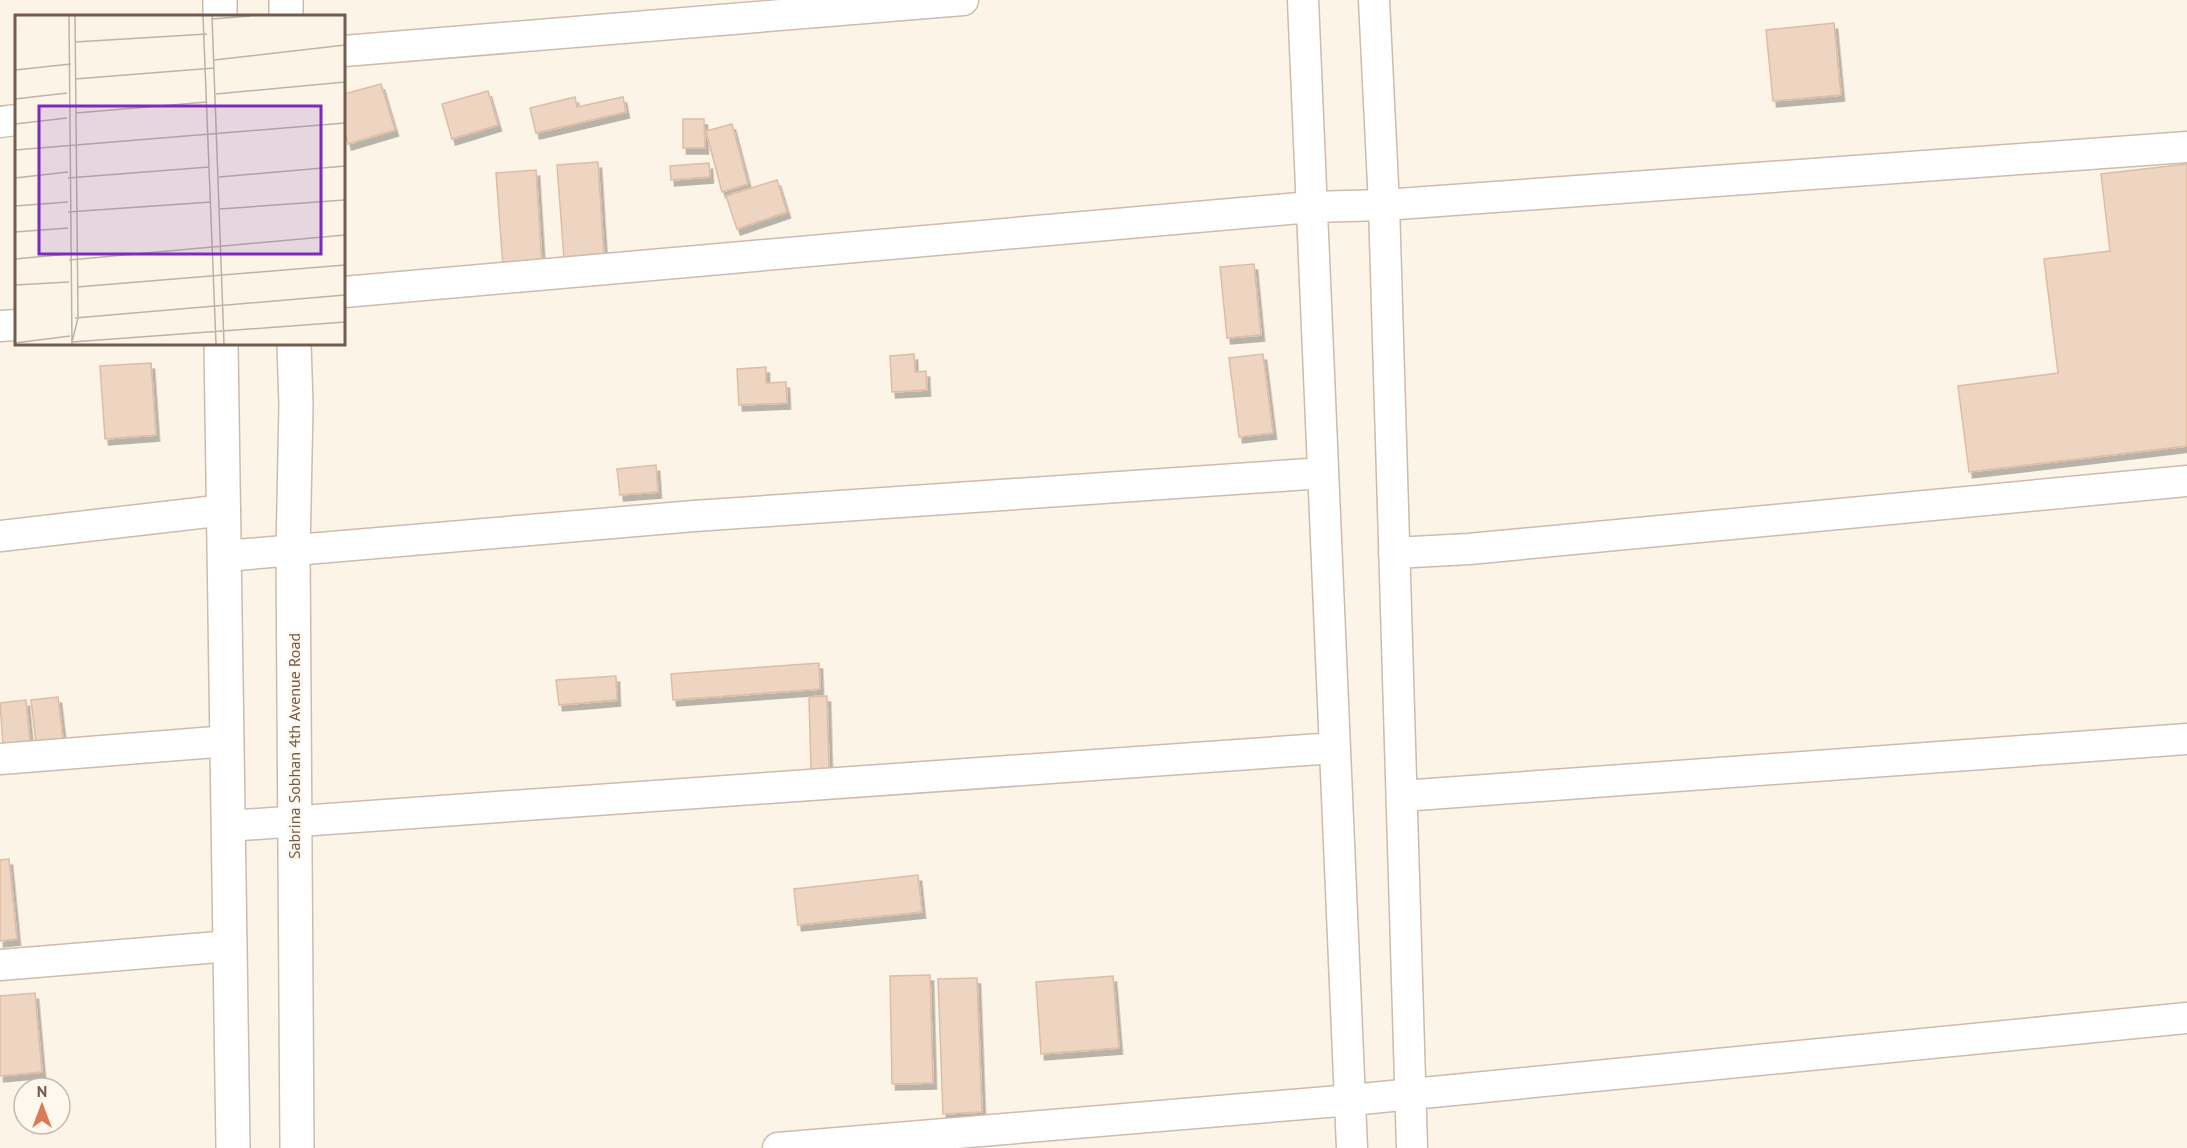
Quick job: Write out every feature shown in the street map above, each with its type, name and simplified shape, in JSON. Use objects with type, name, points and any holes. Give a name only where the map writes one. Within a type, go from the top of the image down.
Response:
[{"type":"street","points":[[345,51],[963,0]]},
{"type":"street","points":[[1303,0],[1352,1148]]},
{"type":"street","points":[[1374,0],[1384,205],[1412,1148]]},
{"type":"street","points":[[0,122],[15,120]]},
{"type":"street","points":[[345,292],[1311,207],[1384,205],[2187,147]]},
{"type":"street","points":[[0,326],[15,325]]},
{"type":"street","points":[[221,345],[233,1148]]},
{"type":"street","name":"Sabrina Sobhan 4th Avenue Road","points":[[294,345],[297,1148]]},
{"type":"street","points":[[225,556],[694,516],[1323,473]]},
{"type":"street","points":[[1394,553],[1492,547],[2187,481]]},
{"type":"street","points":[[0,536],[225,510]]},
{"type":"street","points":[[1402,796],[2187,739]]},
{"type":"street","points":[[0,759],[228,741]]},
{"type":"street","points":[[228,826],[1335,748]]},
{"type":"street","points":[[0,965],[230,945]]},
{"type":"street","points":[[778,1148],[1351,1100],[2187,1018]]},
{"type":"building","points":[[1834,23],[1841,95],[1773,101],[1766,30]]},
{"type":"building","points":[[381,84],[395,130],[348,144],[345,133],[345,94]]},
{"type":"building","points":[[488,91],[498,125],[452,139],[442,104]]},
{"type":"building","points":[[575,97],[577,107],[623,97],[626,112],[536,133],[530,108]]},
{"type":"building","points":[[683,119],[704,119],[705,148],[683,148]]},
{"type":"building","points":[[732,124],[748,184],[722,192],[706,131]]},
{"type":"building","points":[[598,162],[604,256],[564,259],[557,165]]},
{"type":"building","points":[[709,163],[710,177],[671,180],[670,166]]},
{"type":"building","points":[[2187,164],[2187,446],[1969,472],[1958,386],[2058,373],[2044,259],[2110,251],[2101,174]]},
{"type":"building","points":[[536,170],[542,264],[503,267],[496,173]]},
{"type":"building","points":[[777,180],[787,212],[737,229],[726,196]]},
{"type":"building","points":[[1254,264],[1261,335],[1227,338],[1220,267]]},
{"type":"building","points":[[914,354],[915,372],[926,371],[927,390],[892,392],[890,356]]},
{"type":"building","points":[[1263,354],[1273,433],[1239,437],[1229,358]]},
{"type":"building","points":[[151,363],[156,435],[105,439],[100,366]]},
{"type":"building","points":[[766,367],[766,383],[786,382],[787,403],[739,405],[737,369]]},
{"type":"building","points":[[656,465],[658,492],[620,495],[617,469]]},
{"type":"building","points":[[819,663],[820,689],[673,700],[671,674]]},
{"type":"building","points":[[616,676],[617,700],[559,705],[556,680]]},
{"type":"building","points":[[827,696],[829,769],[811,770],[809,697]]},
{"type":"building","points":[[58,697],[63,739],[36,742],[31,700]]},
{"type":"building","points":[[26,700],[30,742],[3,745],[0,703]]},
{"type":"building","points":[[9,859],[17,939],[0,941],[0,860]]},
{"type":"building","points":[[918,875],[922,912],[798,925],[794,889]]},
{"type":"building","points":[[930,975],[933,1083],[892,1084],[890,976]]},
{"type":"building","points":[[1113,976],[1119,1048],[1041,1054],[1036,982]]},
{"type":"building","points":[[977,978],[982,1112],[943,1114],[938,979]]},
{"type":"building","points":[[35,993],[42,1072],[0,1076],[0,996]]}]
